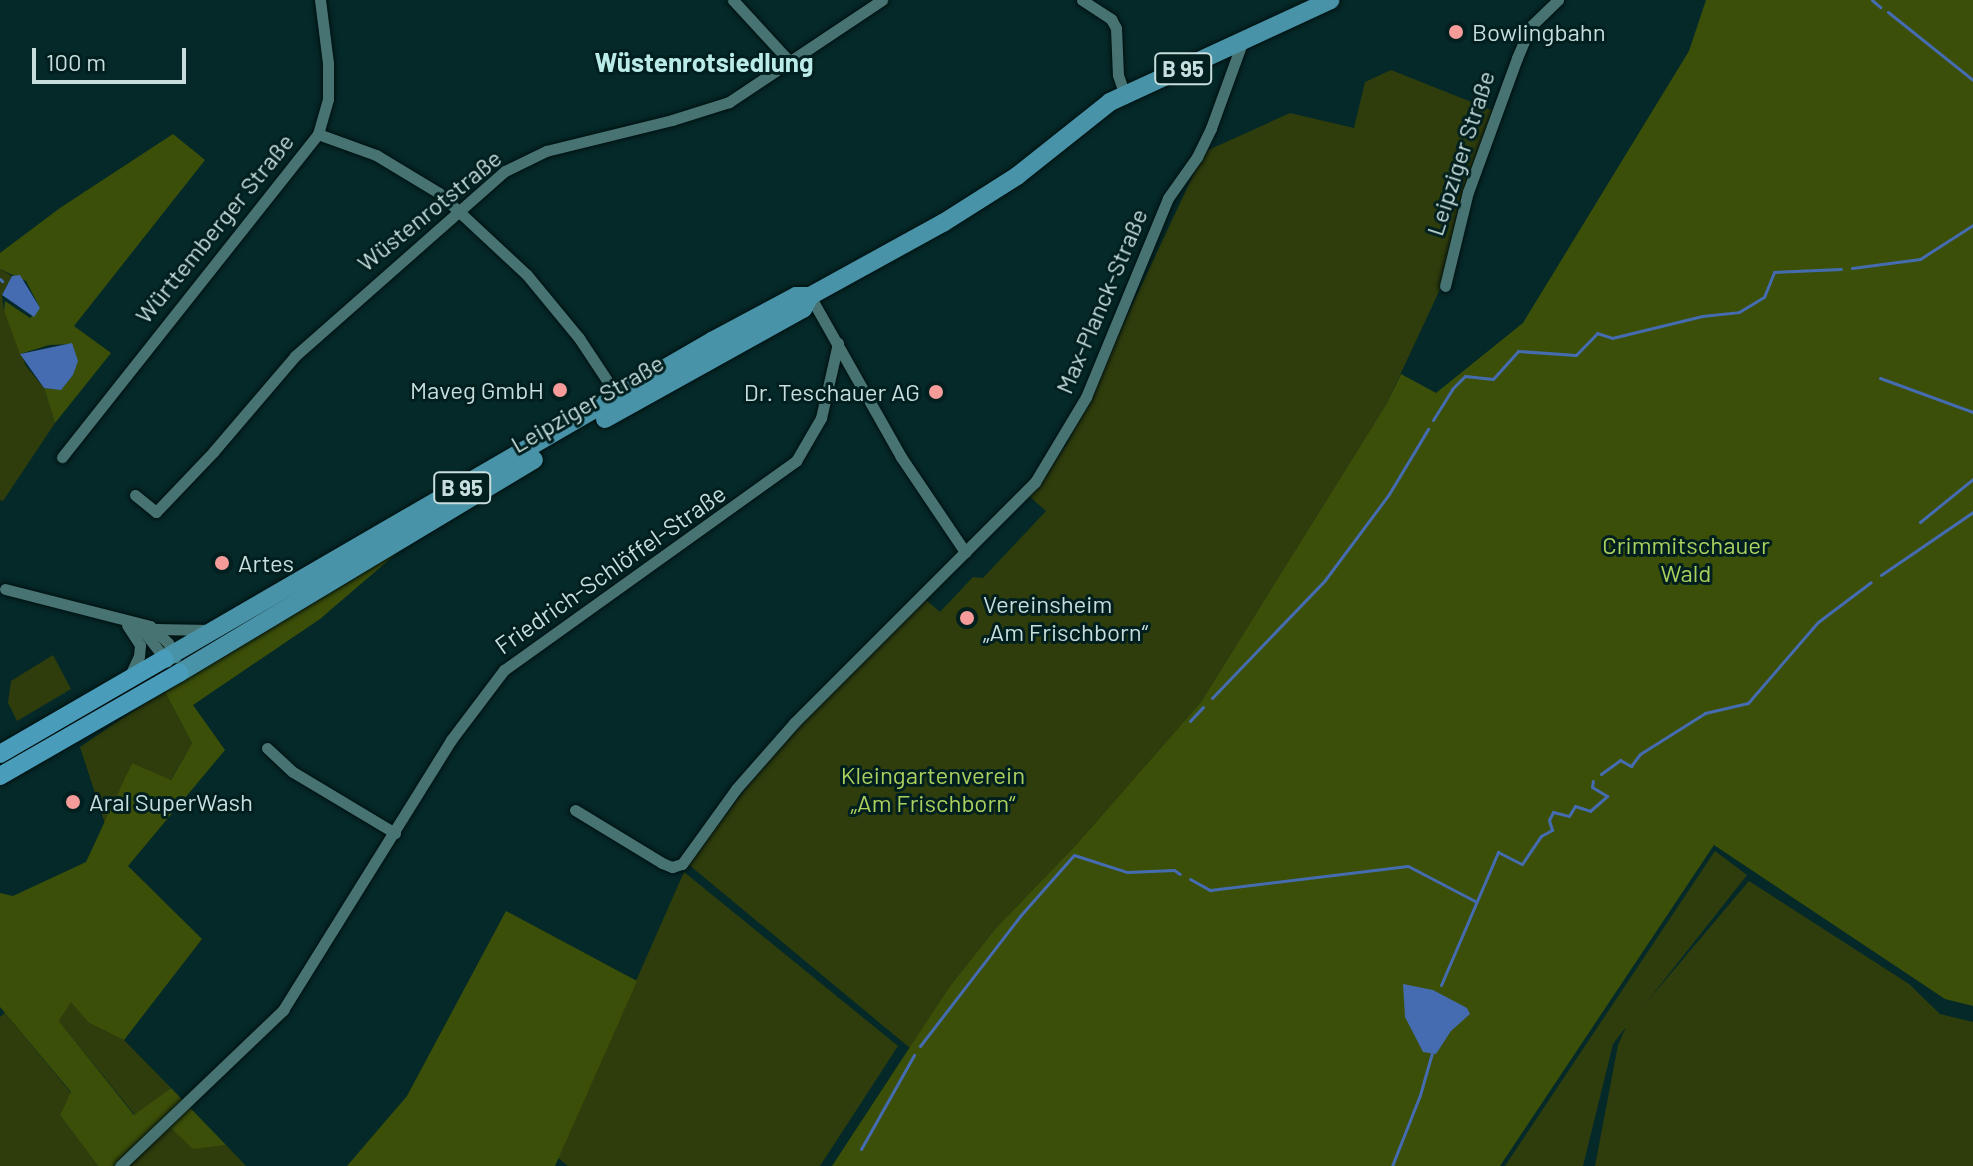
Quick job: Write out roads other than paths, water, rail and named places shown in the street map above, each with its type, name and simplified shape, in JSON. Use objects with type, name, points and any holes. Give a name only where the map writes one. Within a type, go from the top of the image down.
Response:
[{"type":"highway","name":"Leipziger Straße","points":[[0,754],[169,656]]},
{"type":"highway","name":"Leipziger Straße","points":[[0,776],[179,673]]},
{"type":"main road","name":"Leipziger Straße","points":[[169,656],[622,403],[803,309],[810,296],[981,200],[1100,109],[1331,0]]},
{"type":"main road","name":"Leipziger Straße","points":[[179,673],[622,403]]},
{"type":"street","name":"Württemberger Straße","points":[[62,457],[318,134],[328,99],[328,63],[320,0]]},
{"type":"street","points":[[733,0],[790,62]]},
{"type":"street","name":"Wüstenrotstraße","points":[[135,495],[156,512],[214,451],[295,356],[505,171],[546,151],[672,120],[729,102],[882,0]]},
{"type":"street","points":[[1082,0],[1111,19],[1116,28],[1118,75],[1125,95]]},
{"type":"street","name":"Leipziger Straße","points":[[1445,286],[1468,192],[1512,70],[1530,27],[1558,0]]},
{"type":"street","name":"Max-Planck-Straße","points":[[575,810],[662,863],[672,867],[682,864],[736,789],[794,723],[1035,482],[1068,431],[1168,198],[1211,128],[1242,43]]},
{"type":"street","points":[[318,134],[376,155],[439,193],[527,275],[579,338],[622,403]]},
{"type":"street","points":[[810,296],[901,457],[965,552]]},
{"type":"street","name":"Friedrich-Schlöffel-Straße","points":[[120,1166],[283,1010],[451,740],[504,670],[796,461],[821,418],[838,343]]},
{"type":"street","points":[[5,589],[155,629],[215,630]]},
{"type":"street","points":[[121,618],[145,633],[169,656]]},
{"type":"street","points":[[121,618],[140,645],[139,656],[126,682]]},
{"type":"street","points":[[155,629],[179,673]]},
{"type":"street","points":[[267,748],[293,772],[395,833]]},
{"type":"water","points":[[20,275],[40,308],[34,317],[2,295],[12,276]]},
{"type":"water","points":[[72,343],[78,361],[73,375],[61,390],[44,388],[20,354]]},
{"type":"water","points":[[1403,984],[1433,990],[1467,1008],[1470,1014],[1451,1031],[1436,1054],[1423,1052],[1405,1017]]},
{"type":"waterway","points":[[1872,0],[1880,7]]},
{"type":"waterway","points":[[1888,12],[1973,80]]},
{"type":"waterway","points":[[1852,268],[1920,259],[1973,225]]},
{"type":"waterway","points":[[1433,420],[1452,389],[1465,376],[1493,379],[1518,351],[1576,355],[1597,333],[1612,338],[1702,316],[1739,312],[1764,297],[1774,272],[1841,269]]},
{"type":"waterway","points":[[1880,378],[1973,412]]},
{"type":"waterway","points":[[1212,698],[1325,580],[1389,494],[1428,429]]},
{"type":"waterway","points":[[1920,522],[1973,479]]},
{"type":"waterway","points":[[1881,575],[1973,512]]},
{"type":"waterway","points":[[1601,774],[1620,760],[1631,766],[1640,754],[1705,713],[1748,703],[1818,622],[1871,582]]},
{"type":"waterway","points":[[1190,721],[1203,707]]},
{"type":"waterway","points":[[1441,985],[1498,852],[1522,864],[1541,836],[1552,830],[1549,820],[1553,812],[1569,816],[1575,806],[1590,811],[1607,796],[1592,787],[1593,781]]},
{"type":"waterway","points":[[920,1046],[1020,916],[1074,855],[1127,872],[1174,870],[1180,874]]},
{"type":"waterway","points":[[1190,879],[1210,890],[1408,866],[1475,901]]},
{"type":"waterway","points":[[1392,1166],[1420,1095],[1432,1053]]},
{"type":"waterway","points":[[861,1149],[914,1055]]},
{"type":"place","name":"Bowlingbahn","points":[[1456,32]]},
{"type":"place","name":"Maveg GmbH","points":[[560,390]]},
{"type":"place","name":"Dr. Teschauer AG","points":[[936,392]]},
{"type":"place","name":"Artes","points":[[222,563]]},
{"type":"place","name":"Vereinsheim „Am Frischborn“","points":[[967,618]]},
{"type":"place","name":"Aral SuperWash","points":[[73,802]]},
{"type":"district","name":"Wüstenrotsiedlung","points":[[704,62]]},
{"type":"park label","name":"Crimmitschauer Wald","points":[[1686,559]]},
{"type":"park label","name":"Kleingartenverein „Am Frischborn“","points":[[933,789]]}]
